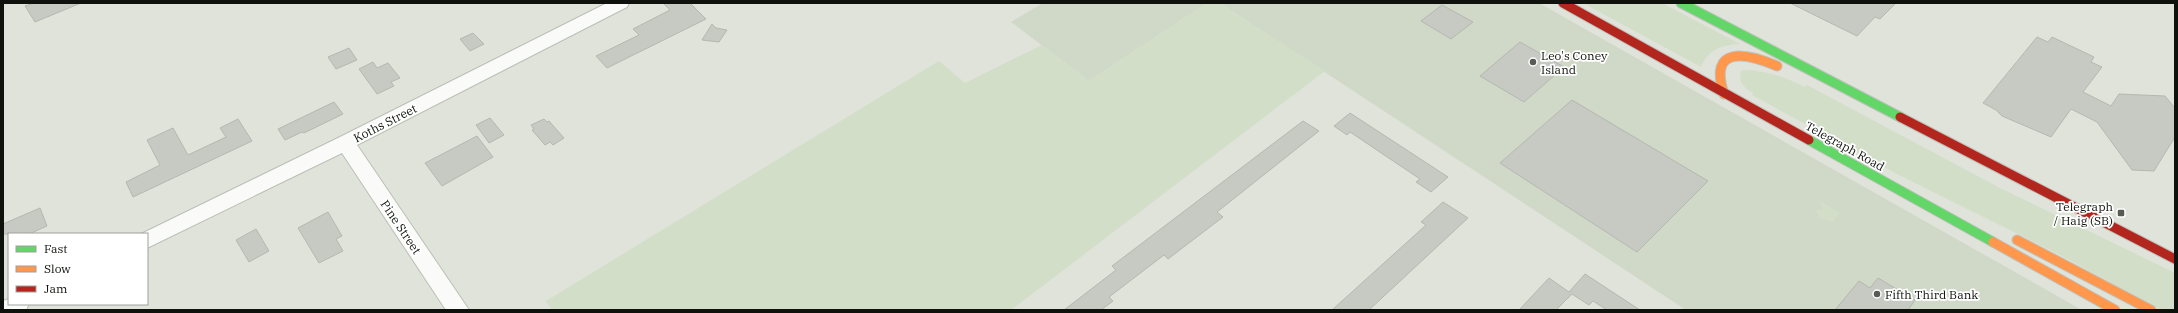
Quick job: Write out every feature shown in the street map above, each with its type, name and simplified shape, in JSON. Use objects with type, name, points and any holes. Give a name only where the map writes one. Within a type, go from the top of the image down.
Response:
[{"type":"main road","name":"Telegraph Road","points":[[1563,3],[1724,94],[2115,310]]},
{"type":"main road","points":[[1682,3],[2175,259]]},
{"type":"main road","points":[[1724,94],[1718,81],[1717,71],[1721,63],[1731,57],[1743,55],[1758,57],[1785,70]]},
{"type":"main road","points":[[2027,194],[2142,242]]},
{"type":"main road","points":[[1949,219],[1997,233]]},
{"type":"main road","points":[[2011,237],[2151,310]]},
{"type":"street","name":"Koths Street","points":[[148,240],[345,143],[621,3]]},
{"type":"street","name":"Pine Street","points":[[345,143],[458,310]]},
{"type":"street","points":[[5,310],[16,305]]},
{"type":"shaded area","points":[[1043,3],[1207,3],[1089,81],[1011,22]]},
{"type":"shaded area","points":[[1207,3],[1220,3],[1325,71],[1011,310],[552,310],[546,301],[939,61],[965,83],[1042,45],[1089,81]]},
{"type":"shaded area","points":[[1220,3],[1539,3],[2082,310],[1686,310]]},
{"type":"shaded area","points":[[1583,3],[1662,3],[1740,44],[1727,45],[1716,49],[1708,56],[1701,67]]},
{"type":"shaded area","points":[[1746,70],[1776,75],[1805,87],[1807,85],[1998,187],[2175,273],[2175,310],[2161,310],[2058,254],[1899,175],[1752,95],[1753,93],[1744,87],[1740,78],[1741,71]]},
{"type":"shaded area","points":[[1819,200],[1838,212],[1839,214],[1833,222],[1819,218],[1816,210],[1823,210]]},
{"type":"building","points":[[34,3],[81,3],[35,22],[25,6]]},
{"type":"building","points":[[663,3],[690,3],[706,19],[607,68],[596,56],[639,35],[633,29],[670,10]]},
{"type":"building","points":[[1790,3],[1896,3],[1880,19],[1875,17],[1857,36]]},
{"type":"building","points":[[1442,5],[1473,22],[1451,39],[1421,21]]},
{"type":"building","points":[[712,24],[716,28],[727,30],[719,42],[702,40]]},
{"type":"building","points":[[473,33],[484,44],[470,51],[460,39]]},
{"type":"building","points":[[2037,37],[2048,42],[2052,37],[2094,57],[2091,62],[2102,67],[2083,92],[2111,106],[2119,94],[2165,96],[2175,108],[2175,137],[2154,171],[2132,170],[2097,122],[2071,109],[2051,137],[2002,116],[1996,110],[1983,103]]},
{"type":"building","points":[[1520,42],[1564,67],[1524,102],[1480,76]]},
{"type":"building","points":[[349,48],[357,60],[336,69],[328,57]]},
{"type":"building","points":[[373,62],[377,68],[388,63],[400,78],[391,82],[394,86],[377,94],[359,69]]},
{"type":"building","points":[[1572,100],[1708,181],[1637,252],[1500,163]]},
{"type":"building","points":[[334,102],[343,114],[304,133],[302,132],[285,140],[278,129]]},
{"type":"building","points":[[1350,113],[1448,177],[1431,192],[1416,182],[1420,179],[1350,132],[1347,135],[1334,126]]},
{"type":"building","points":[[490,118],[504,135],[489,143],[476,125]]},
{"type":"building","points":[[238,119],[252,141],[133,197],[126,182],[160,165],[147,140],[173,128],[188,155],[226,137],[220,128]]},
{"type":"building","points":[[544,119],[547,122],[549,121],[564,138],[553,145],[550,142],[545,145],[532,130],[534,129],[531,125]]},
{"type":"building","points":[[1303,121],[1319,131],[1217,212],[1223,217],[1168,259],[1164,255],[1109,297],[1113,301],[1101,310],[1064,310],[1116,270],[1112,266]]},
{"type":"building","points":[[477,136],[493,157],[442,186],[425,163]]},
{"type":"building","points":[[1443,202],[1468,218],[1369,310],[1332,310],[1426,225],[1421,222]]},
{"type":"building","points":[[40,208],[47,226],[31,233],[3,234],[3,224]]},
{"type":"building","points":[[328,212],[342,236],[336,239],[343,251],[319,263],[298,228]]},
{"type":"building","points":[[256,229],[269,251],[249,262],[236,240]]},
{"type":"building","points":[[1585,274],[1640,310],[1607,310],[1593,301],[1589,305],[1572,294],[1556,310],[1519,310],[1549,278],[1569,292]]},
{"type":"building","name":"Fifth Third Bank","points":[[1878,278],[1915,300],[1908,310],[1835,310],[1859,281],[1870,288]]},
{"type":"traffic: fast","points":[[1681,3],[1900,117]]},
{"type":"traffic: fast","points":[[1809,140],[1993,242]]},
{"type":"traffic: slow","points":[[1724,94],[1719,78],[1719,68],[1724,61],[1732,57],[1742,56],[1754,58],[1777,66]]},
{"type":"traffic: slow","points":[[2017,240],[2151,310]]},
{"type":"traffic: slow","points":[[1993,242],[2115,310]]},
{"type":"traffic: jam","points":[[1563,3],[1809,140]]},
{"type":"traffic: jam","points":[[1900,117],[2175,259]]},
{"type":"place","name":"Leo's Coney Island","points":[[1533,62]]},
{"type":"place","name":"Telegraph / Haig (SB)","points":[[2121,213]]},
{"type":"place","name":"Fifth Third Bank","points":[[1877,294]]}]
